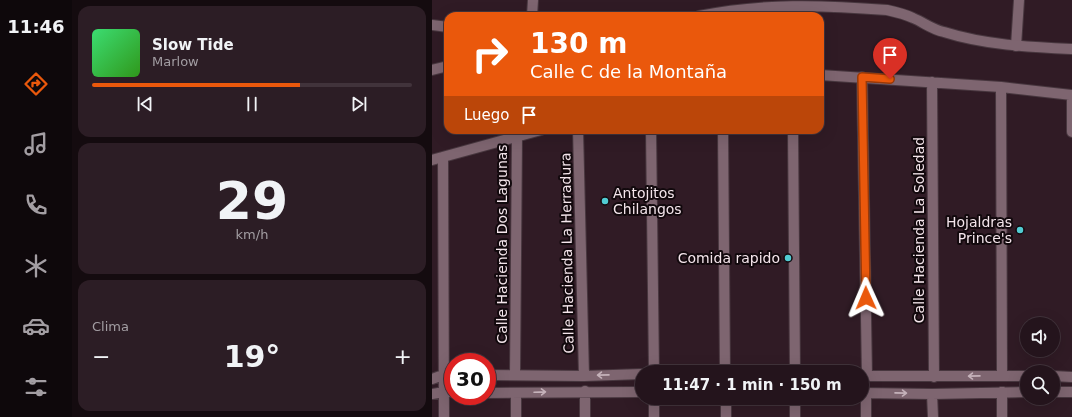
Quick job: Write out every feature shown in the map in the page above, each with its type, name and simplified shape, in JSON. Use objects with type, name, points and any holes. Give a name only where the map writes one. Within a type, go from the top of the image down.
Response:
[{"type":"street","points":[[532,12],[533,0]]},
{"type":"street","points":[[1016,46],[1018,0]]},
{"type":"street","points":[[728,12],[789,5],[887,10],[902,13],[914,18],[929,28],[944,33],[1016,46],[1072,49]]},
{"type":"street","points":[[432,25],[444,26]]},
{"type":"street","points":[[432,70],[444,67]]},
{"type":"street","points":[[824,75],[1001,87],[1072,95],[1072,132]]},
{"type":"street","points":[[862,77],[865,365]]},
{"type":"street","name":"Calle Hacienda La Soledad","points":[[932,82],[934,377]]},
{"type":"street","points":[[1001,87],[1002,376]]},
{"type":"street","points":[[432,160],[527,134]]},
{"type":"street","name":"Calle Hacienda La Herradura","points":[[578,134],[584,376]]},
{"type":"street","points":[[651,134],[654,365]]},
{"type":"street","points":[[723,134],[725,365]]},
{"type":"street","points":[[793,134],[795,365]]},
{"type":"street","name":"Calle Hacienda Dos Lagunas","points":[[515,375],[517,137]]},
{"type":"street","points":[[443,157],[447,353]]},
{"type":"street","points":[[496,375],[584,376],[635,374]]},
{"type":"street","points":[[432,379],[444,376]]},
{"type":"street","points":[[869,376],[1020,376]]},
{"type":"street","points":[[1060,376],[1072,377]]},
{"type":"street","points":[[585,391],[585,417]]},
{"type":"street","points":[[432,394],[444,392]]},
{"type":"street","points":[[496,392],[635,392]]},
{"type":"street","points":[[1002,392],[1002,417]]},
{"type":"street","points":[[869,393],[932,394],[1020,392]]},
{"type":"street","points":[[1060,392],[1072,392]]},
{"type":"street","points":[[516,393],[516,417]]},
{"type":"street","points":[[932,394],[933,417]]},
{"type":"street","points":[[444,417],[446,405]]},
{"type":"street","points":[[654,405],[654,417]]},
{"type":"street","points":[[726,405],[726,417]]},
{"type":"street","points":[[795,405],[795,417]]},
{"type":"street","points":[[865,405],[866,417]]},
{"type":"place","name":"Antojitos Chilangos","points":[[605,201]]},
{"type":"place","name":"Hojaldras Prince's","points":[[1020,230]]},
{"type":"place","name":"Comida rapido","points":[[788,258]]},
{"type":"route","points":[[866,298],[862,77],[890,79]]}]
